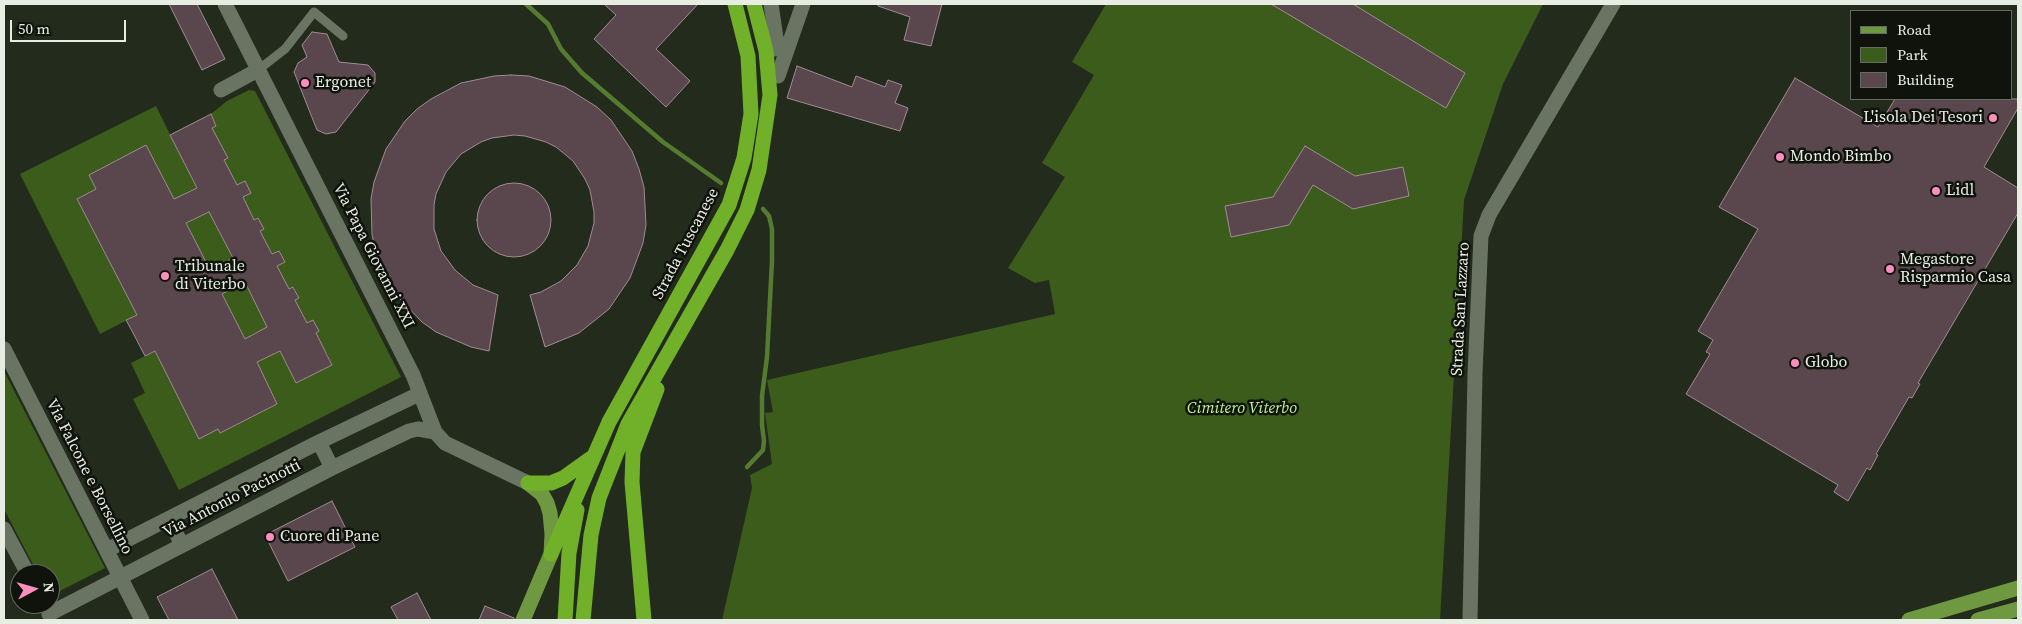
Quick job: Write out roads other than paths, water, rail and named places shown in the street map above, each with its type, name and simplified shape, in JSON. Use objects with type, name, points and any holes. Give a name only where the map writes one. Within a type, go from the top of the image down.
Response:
[{"type":"highway","name":"Strada Tuscanese","points":[[582,482],[609,422],[730,205],[744,158],[751,114],[748,56],[735,4]]},
{"type":"highway","points":[[583,620],[591,535],[599,498],[628,424],[681,332],[747,210],[759,170],[770,95],[769,46],[754,4]]},
{"type":"highway","points":[[770,95],[778,76]]},
{"type":"highway","points":[[644,620],[632,482],[633,452],[681,332]]},
{"type":"highway","points":[[528,483],[551,483],[563,478],[592,457]]},
{"type":"highway","points":[[551,554],[582,482]]},
{"type":"highway","points":[[565,620],[569,553],[582,482]]},
{"type":"main road","points":[[524,620],[551,554],[552,534],[548,503],[542,494],[528,483]]},
{"type":"main road","points":[[1910,620],[2018,588]]},
{"type":"main road","points":[[1978,620],[2018,609]]},
{"type":"street","name":"Via Papa Giovanni XXI","points":[[225,4],[413,375],[435,432],[445,443],[528,483]]},
{"type":"street","points":[[769,46],[776,38],[771,4]]},
{"type":"street","points":[[778,76],[803,4]]},
{"type":"street","name":"Strada San Lazzaro","points":[[1470,620],[1475,374],[1481,236],[1489,215],[1613,4]]},
{"type":"street","points":[[221,90],[258,70]]},
{"type":"street","name":"Via Falcone e Borsellino","points":[[4,349],[142,620]]},
{"type":"street","name":"Via Antonio Pacinotti","points":[[107,550],[419,394]]},
{"type":"street","name":"Via Antonio Pacinotti","points":[[60,607],[332,468],[409,431],[418,429],[435,432]]},
{"type":"street","points":[[320,442],[332,468]]},
{"type":"street","points":[[169,519],[182,545]]},
{"type":"street","points":[[4,529],[23,564]]},
{"type":"lane","points":[[258,70],[285,50],[314,12],[343,36]]},
{"type":"lane","points":[[769,46],[778,76]]},
{"type":"waterway","points":[[526,4],[548,24],[561,49],[582,73],[663,142],[721,183]]},
{"type":"waterway","points":[[747,467],[763,450],[764,441],[762,396],[767,357],[772,229],[769,216],[763,209]]},
{"type":"place","name":"Ergonet","points":[[305,83]]},
{"type":"place","name":"L'isola Dei Tesori","points":[[1993,118]]},
{"type":"place","name":"Mondo Bimbo","points":[[1780,157]]},
{"type":"place","name":"Lidl","points":[[1936,191]]},
{"type":"place","name":"Megastore Risparmio Casa","points":[[1890,269]]},
{"type":"place","name":"Tribunale di Viterbo","points":[[165,276]]},
{"type":"place","name":"Globo","points":[[1795,363]]},
{"type":"place","name":"Cuore di Pane","points":[[270,537]]},
{"type":"park label","name":"Cimitero Viterbo","points":[[1242,409]]}]
